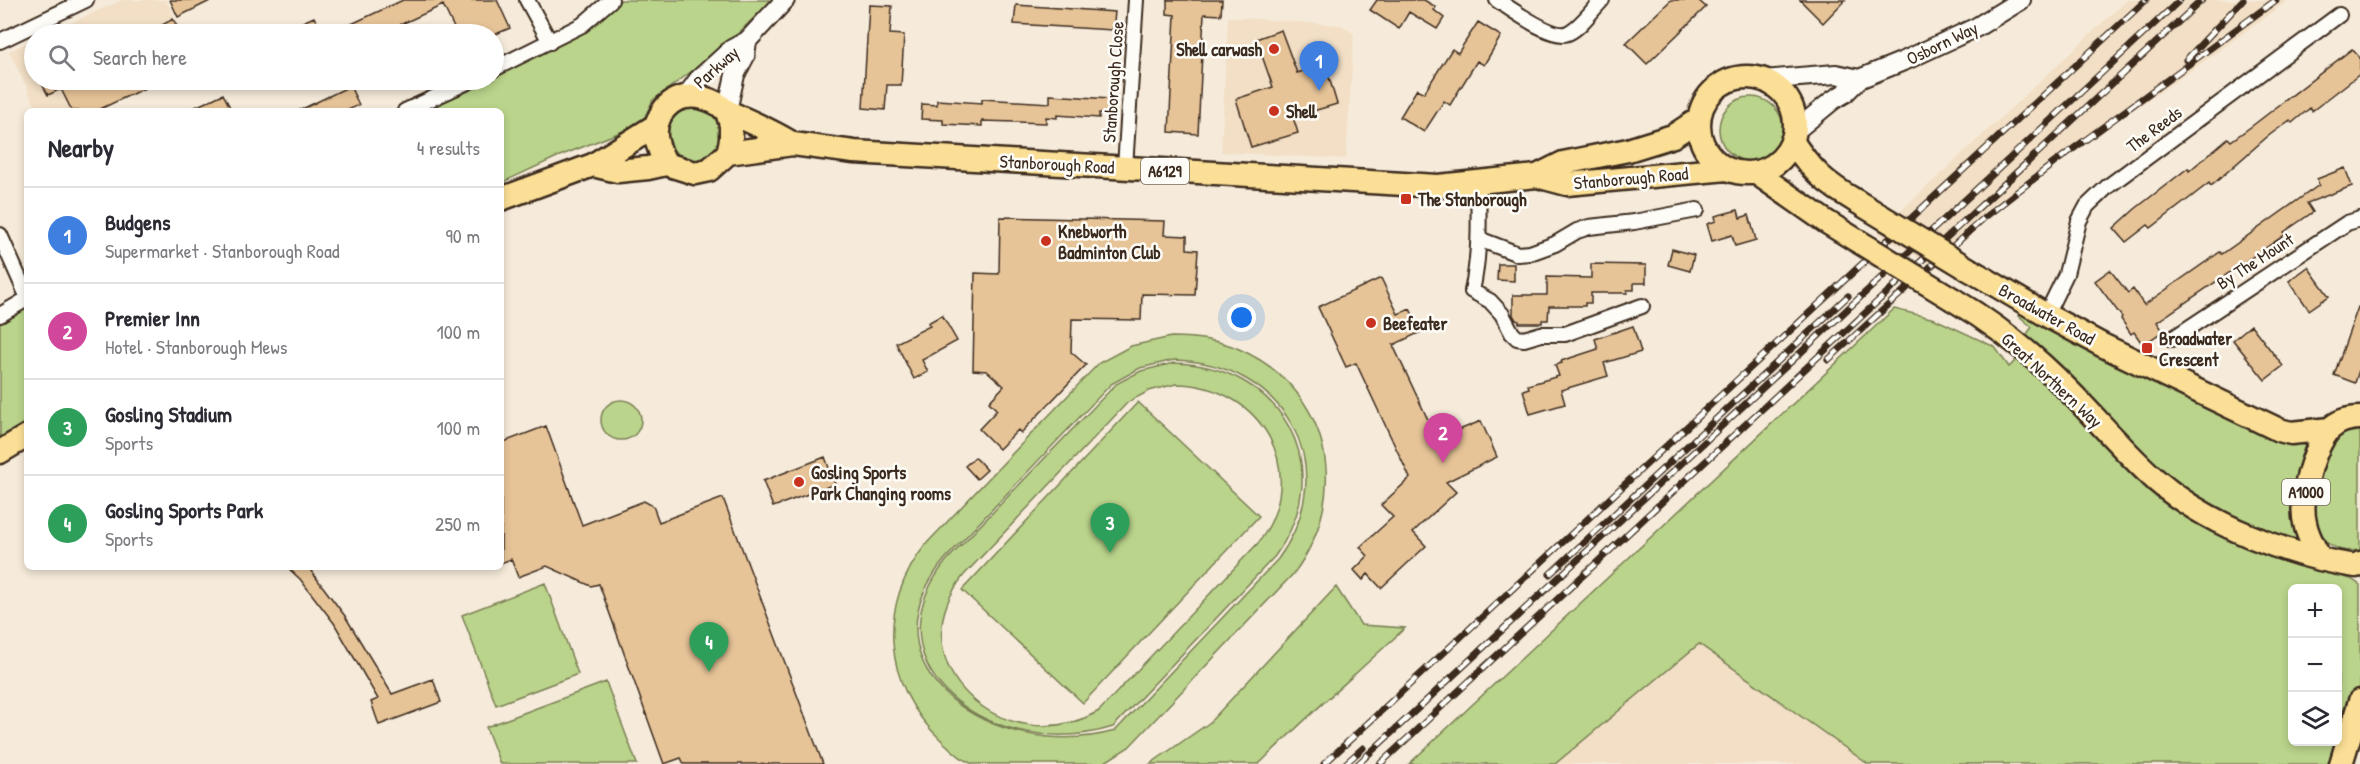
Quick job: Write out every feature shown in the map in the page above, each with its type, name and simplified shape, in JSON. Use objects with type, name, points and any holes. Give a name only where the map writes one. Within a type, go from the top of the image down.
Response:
[{"type":"main road","points":[[1749,77],[1778,87],[1792,110],[1793,136],[1778,162],[1767,169],[1740,172],[1727,169],[1713,160],[1699,134],[1699,119],[1707,99],[1722,84],[1735,78],[1749,77]]},
{"type":"main road","name":"Stanborough Road","points":[[687,95],[716,103],[727,111],[775,131],[793,144]]},
{"type":"main road","points":[[504,198],[593,165],[655,126],[668,105],[687,95]]},
{"type":"main road","points":[[727,111],[731,125],[728,153]]},
{"type":"main road","name":"Stanborough Road","points":[[593,165],[618,171],[666,164],[695,173],[709,170],[728,153],[793,144],[854,152],[1125,167],[1185,173],[1415,185],[1478,184],[1537,176],[1563,163],[1628,150],[1672,136],[1699,119]]},
{"type":"main road","points":[[655,126],[656,140],[666,164]]},
{"type":"main road","name":"Broadwater Road","points":[[1793,136],[1808,165],[1822,180],[2046,315],[2279,430],[2299,433],[2330,429],[2349,418],[2360,417]]},
{"type":"main road","name":"Stanborough Road","points":[[1537,176],[1567,184],[1727,169]]},
{"type":"main road","name":"Great Northern Way","points":[[1755,172],[1825,222],[1954,300],[2024,349],[2067,389],[2132,458],[2174,495],[2236,531],[2338,564],[2358,567]]},
{"type":"main road","name":"A1000","points":[[2320,558],[2307,531],[2304,513],[2305,495],[2314,458],[2330,429]]},
{"type":"main road","points":[[0,452],[24,438]]},
{"type":"main road","points":[[2341,764],[2360,701]]},
{"type":"street","points":[[36,24],[86,0]]},
{"type":"street","points":[[527,0],[550,42]]},
{"type":"street","points":[[504,64],[582,25],[611,0]]},
{"type":"street","name":"Parkway","points":[[687,95],[698,80],[732,49],[747,41],[786,0]]},
{"type":"street","name":"Stanborough Close","points":[[1125,167],[1136,0]]},
{"type":"street","points":[[1497,0],[1556,34],[1569,33],[1602,0]]},
{"type":"street","name":"Osborn Way","points":[[1793,136],[1859,79],[1977,27],[2021,0]]},
{"type":"street","name":"The Reeds","points":[[2046,315],[2066,274],[2079,221],[2087,207],[2107,186],[2340,15]]},
{"type":"street","points":[[0,41],[24,30]]},
{"type":"street","name":"Parkway","points":[[727,111],[735,75],[745,56],[747,41]]},
{"type":"street","points":[[1763,80],[1836,74],[1859,79]]},
{"type":"street","points":[[411,108],[450,90]]},
{"type":"street","points":[[1478,184],[1479,239],[1472,291],[1490,301],[1502,314],[1512,333],[1524,339],[1541,334],[1565,334],[1642,306]]},
{"type":"street","points":[[1479,239],[1518,254],[1530,253],[1549,247],[1577,231],[1590,227],[1634,222],[1697,210]]},
{"type":"street","name":"By The Mount","points":[[2172,339],[2347,223],[2360,219]]},
{"type":"street","points":[[0,236],[24,291]]},
{"type":"street","points":[[0,315],[24,300]]},
{"type":"shaded area","points":[[122,0],[166,0],[177,24],[68,24]]},
{"type":"shaded area","points":[[2127,0],[2289,0],[2208,59],[2020,187],[1934,267],[1877,233]]},
{"type":"shaded area","points":[[1228,17],[1341,25],[1354,34],[1346,159],[1221,152]]},
{"type":"shaded area","points":[[24,44],[24,82],[9,51]]},
{"type":"shaded area","points":[[28,90],[138,90],[102,108],[37,108]]},
{"type":"shaded area","points":[[1699,643],[1868,764],[1555,764]]},
{"type":"green space","points":[[621,0],[772,0],[723,48],[653,100],[644,118],[636,126],[557,157],[504,182],[504,108],[429,108],[467,90],[504,90],[504,72],[589,30]]},
{"type":"green space","points":[[1751,97],[1769,103],[1777,111],[1783,129],[1777,147],[1769,155],[1751,161],[1733,155],[1725,147],[1719,129],[1725,111],[1733,103]]},
{"type":"green space","points":[[694,108],[708,112],[716,120],[720,134],[716,148],[708,156],[694,160],[680,156],[672,148],[668,134],[672,120],[680,112]]},
{"type":"green space","points":[[24,309],[24,425],[0,437],[0,323]]},
{"type":"green space","points":[[1894,309],[1935,319],[1995,347],[2009,367],[2020,356],[2247,546],[2351,579],[2360,585],[2360,701],[2341,764],[1868,764],[1699,644],[1555,764],[1409,764]]},
{"type":"green space","points":[[2020,313],[2087,350],[2182,396],[2309,442],[2299,541],[2242,523],[2179,488],[2024,338],[2032,327],[2019,316]]},
{"type":"green space","points":[[1171,337],[1197,338],[1222,343],[1239,349],[1270,367],[1295,390],[1312,417],[1323,447],[1326,478],[1323,511],[1312,543],[1294,573],[1129,747],[1102,764],[974,764],[956,754],[941,740],[922,719],[907,695],[898,670],[893,644],[894,618],[900,592],[911,567],[927,543],[1099,363],[1131,346]],"holes":[[[1174,360],[1213,365],[1246,379],[1273,400],[1292,426],[1304,456],[1305,489],[1297,524],[1278,559],[1115,731],[1070,738],[1025,734],[985,720],[951,699],[927,670],[916,637],[921,599],[945,559],[1111,384],[1140,368]]]},
{"type":"green space","points":[[1174,363],[1212,368],[1244,381],[1270,401],[1289,427],[1300,456],[1302,489],[1294,522],[1275,556],[1113,727],[1068,735],[1025,732],[986,719],[953,698],[930,670],[920,637],[924,600],[947,560],[1116,384],[1141,371]],"holes":[[[1176,384],[1206,388],[1233,399],[1254,416],[1269,437],[1278,462],[1280,488],[1274,515],[1259,542],[1099,711],[1063,724],[1028,725],[996,715],[970,696],[951,671],[942,641],[946,609],[964,575],[1128,402],[1149,391]]]},
{"type":"green space","points":[[621,400],[635,406],[641,420],[635,434],[621,440],[607,434],[601,420],[607,406]]},
{"type":"green space","points":[[1138,402],[1259,516],[1083,703],[962,590]]},
{"type":"green space","points":[[2360,431],[2360,550],[2352,551],[2336,548],[2323,539],[2315,525],[2314,517],[2323,461],[2327,450],[2337,438],[2349,432]]},
{"type":"green space","points":[[545,583],[578,674],[496,705],[462,615]]},
{"type":"green space","points":[[1336,587],[1361,625],[1405,628],[1259,764],[1150,764],[1209,723]]},
{"type":"green space","points":[[606,682],[637,764],[500,764],[486,727]]},
{"type":"building","points":[[170,0],[212,0],[178,17]]},
{"type":"building","points":[[403,0],[497,0],[510,28],[504,31],[504,24],[452,24],[443,5],[402,24],[351,24]]},
{"type":"building","points":[[1167,0],[1222,0],[1221,15],[1204,14],[1198,134],[1169,132],[1175,15],[1167,14]]},
{"type":"building","points":[[1377,0],[1424,0],[1436,7],[1434,10],[1444,18],[1437,29],[1409,12],[1399,29],[1370,10]]},
{"type":"building","points":[[1671,0],[1698,0],[1706,7],[1647,64],[1626,43]]},
{"type":"building","points":[[1800,0],[1845,0],[1823,23]]},
{"type":"building","points":[[869,5],[892,6],[890,34],[904,35],[901,85],[887,85],[885,110],[863,108]]},
{"type":"building","points":[[1016,5],[1115,12],[1113,30],[1014,24]]},
{"type":"building","points":[[314,17],[318,24],[298,24]]},
{"type":"building","points":[[173,19],[176,24],[164,24]]},
{"type":"building","points":[[1478,22],[1501,36],[1484,65],[1477,61],[1450,105],[1444,101],[1424,132],[1400,117],[1417,89],[1424,93],[1452,49],[1458,53]]},
{"type":"building","points":[[1281,30],[1297,73],[1325,64],[1337,104],[1293,117],[1298,133],[1251,147],[1236,99],[1273,87],[1256,39]]},
{"type":"building","points":[[2352,49],[2360,58],[2360,74],[2312,111],[2310,108],[2292,123],[2290,120],[2211,186],[2209,183],[2151,228],[2148,225],[2126,242],[2114,228],[2188,168],[2189,171],[2228,138],[2231,141],[2252,126]]},
{"type":"building","points":[[45,90],[59,90],[48,95]]},
{"type":"building","points":[[62,90],[141,90],[102,108],[70,108]]},
{"type":"building","points":[[342,90],[352,90],[359,105],[352,108],[304,108]]},
{"type":"building","points":[[223,94],[230,108],[193,108]]},
{"type":"building","points":[[1050,95],[1110,99],[1109,114],[1099,113],[1099,118],[1057,115],[1057,118],[1046,117],[1046,123],[982,121],[982,126],[943,124],[943,120],[921,119],[922,104],[937,105],[937,100],[982,103],[982,99],[1050,103]]},
{"type":"building","points":[[2345,168],[2352,186],[2307,203],[2313,212],[2284,232],[2286,234],[2157,322],[2163,331],[2143,345],[2134,332],[2131,334],[2121,319],[2122,317],[2095,281],[2110,270],[2128,293],[2133,289],[2144,305],[2220,252],[2222,254],[2319,185],[2317,179]]},
{"type":"building","points":[[1738,210],[1740,218],[1749,215],[1756,240],[1735,246],[1732,235],[1712,241],[1707,224],[1716,221],[1715,216]]},
{"type":"building","points":[[1000,217],[1165,221],[1164,235],[1187,236],[1187,249],[1198,250],[1195,295],[1142,294],[1141,320],[1072,319],[1071,352],[1086,365],[1021,433],[1018,430],[999,449],[979,429],[997,410],[989,402],[1004,386],[987,371],[973,370],[975,273],[999,274]]},
{"type":"building","points":[[1672,249],[1694,255],[1690,271],[1668,265]]},
{"type":"building","points":[[1498,264],[1514,264],[1514,281],[1497,280]]},
{"type":"building","points":[[1591,264],[1646,265],[1646,283],[1634,283],[1634,290],[1627,290],[1627,293],[1591,293],[1591,303],[1585,303],[1585,306],[1549,306],[1548,320],[1542,320],[1542,323],[1519,323],[1516,320],[1513,315],[1513,295],[1547,295],[1547,277],[1591,278]]},
{"type":"building","points":[[2308,267],[2329,296],[2309,310],[2289,281]]},
{"type":"building","points":[[1381,278],[1398,314],[1410,309],[1421,332],[1393,345],[1437,439],[1481,421],[1497,457],[1446,482],[1456,492],[1413,532],[1426,546],[1381,588],[1368,574],[1363,580],[1354,570],[1368,556],[1360,547],[1393,517],[1381,505],[1410,478],[1356,363],[1346,367],[1318,307]]},
{"type":"building","points":[[2358,307],[2360,307],[2360,367],[2355,383],[2334,375]]},
{"type":"building","points":[[942,315],[957,341],[922,360],[928,372],[914,379],[896,343],[930,326],[928,323]]},
{"type":"building","points":[[2251,325],[2283,366],[2265,380],[2233,340]]},
{"type":"building","points":[[1633,326],[1641,352],[1604,363],[1608,376],[1561,390],[1565,404],[1530,414],[1523,390],[1529,388],[1528,385],[1559,376],[1555,365],[1598,349],[1595,339]]},
{"type":"building","points":[[546,426],[582,525],[644,501],[653,506],[659,522],[723,498],[823,764],[684,764],[681,758],[664,764],[599,584],[591,586],[547,566],[518,577],[511,559],[504,562],[504,442]]},
{"type":"building","name":"Gosling Sports Park Changing rooms","points":[[825,457],[835,484],[773,507],[763,481]]},
{"type":"building","points":[[975,457],[987,470],[977,479],[965,466]]},
{"type":"building","points":[[290,570],[310,570],[345,616],[392,694],[433,679],[441,702],[379,725],[371,702],[378,699],[334,623]]},
{"type":"railway","points":[[1324,764],[2146,0]]},
{"type":"railway","points":[[1358,764],[2180,0]]},
{"type":"railway","points":[[1380,764],[2202,0]]},
{"type":"railway","points":[[2186,60],[2243,0]]},
{"type":"railway","points":[[1828,360],[1985,217],[2054,163],[2276,0]]},
{"type":"railway","points":[[1550,574],[1848,296]]},
{"type":"railway","points":[[1345,764],[1363,748]]},
{"type":"place","name":"Shell carwash","points":[[1274,49]]},
{"type":"place","name":"Budgens","points":[[1319,91]]},
{"type":"place","name":"Shell","points":[[1274,111]]},
{"type":"place","name":"The Stanborough","points":[[1406,199]]},
{"type":"place","name":"Knebworth Badminton Club","points":[[1046,241]]},
{"type":"place","name":"Beefeater","points":[[1371,323]]},
{"type":"place","name":"Broadwater Crescent","points":[[2147,348]]},
{"type":"place","name":"Premier Inn","points":[[1443,463]]},
{"type":"place","name":"Gosling Sports Park Changing rooms","points":[[799,482]]},
{"type":"place","name":"Gosling Stadium","points":[[1110,553]]},
{"type":"place","name":"Gosling Sports Park","points":[[709,672]]}]
